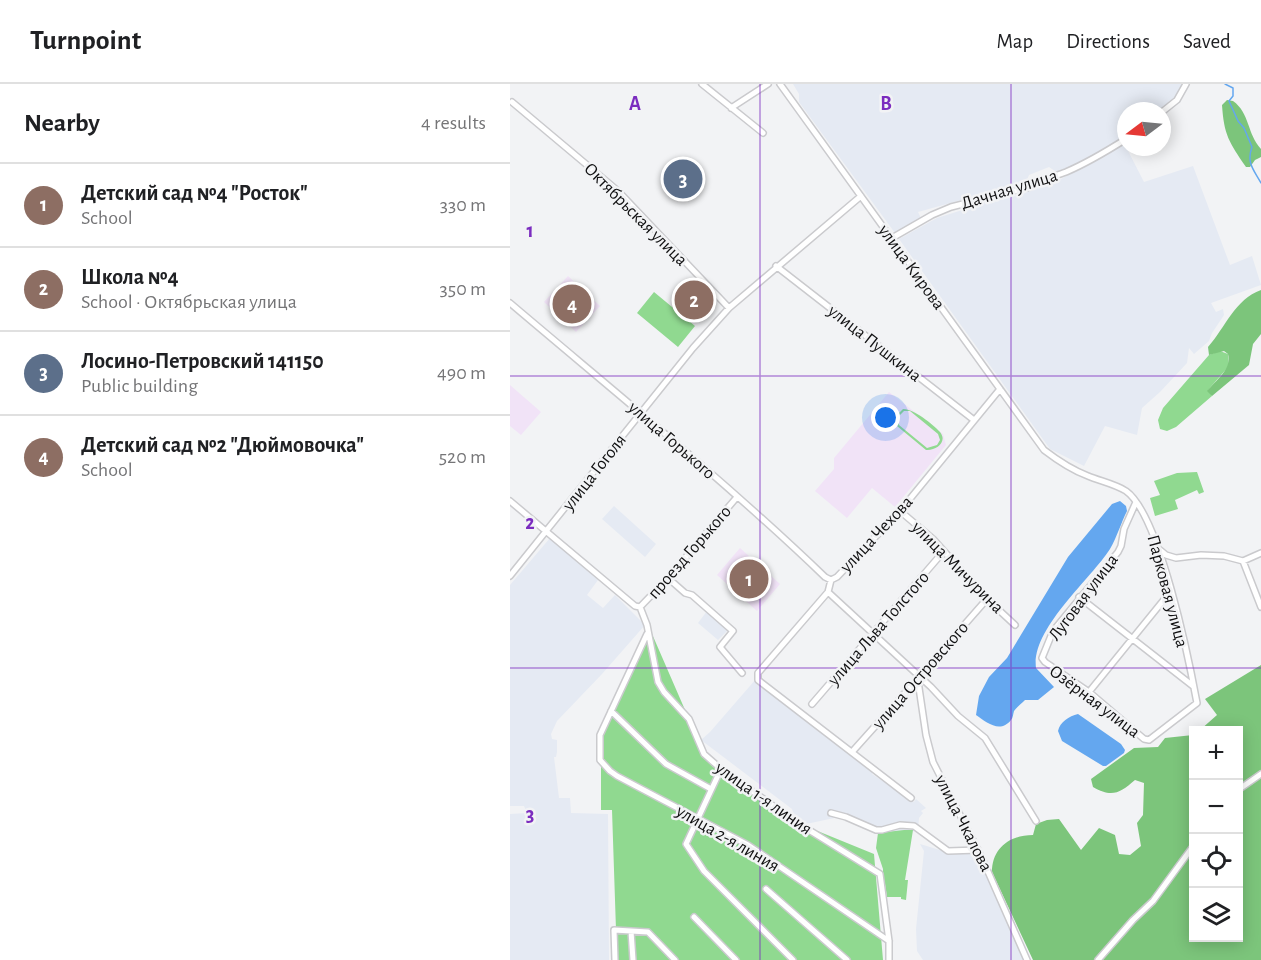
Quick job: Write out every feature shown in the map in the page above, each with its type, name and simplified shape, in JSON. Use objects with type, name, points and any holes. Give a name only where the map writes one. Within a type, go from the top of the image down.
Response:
[{"type":"street","points":[[702,84],[763,133]]},
{"type":"street","points":[[731,108],[768,84]]},
{"type":"street","name":"улица Кирова","points":[[780,84],[1044,450],[1086,476],[1122,489]]},
{"type":"street","points":[[1171,105],[1177,100],[1186,84]]},
{"type":"street","name":"Октябрьская улица","points":[[512,102],[618,191],[729,308]]},
{"type":"street","name":"Дачная улица","points":[[892,238],[951,207],[1030,186],[1041,179],[1065,172],[1117,145]]},
{"type":"street","name":"улица Гоголя","points":[[510,576],[640,412],[729,308],[861,196]]},
{"type":"street","name":"улица Пушкина","points":[[776,266],[974,420]]},
{"type":"street","name":"улица Горького","points":[[510,303],[640,412],[831,580]]},
{"type":"street","name":"улица Чехова","points":[[852,752],[758,680],[759,674],[828,592],[831,580],[837,577],[872,542],[900,511],[1000,389]]},
{"type":"street","name":"Парковая улица","points":[[1122,489],[1128,492],[1136,502],[1151,527],[1160,550],[1197,703],[1149,740]]},
{"type":"street","name":"проезд Горького","points":[[640,607],[668,578],[737,497]]},
{"type":"street","points":[[510,501],[635,606],[640,607]]},
{"type":"street","name":"Луговая улица","points":[[1042,660],[1042,654],[1050,635],[1118,552],[1124,529],[1136,502]]},
{"type":"street","name":"улица Мичурина","points":[[900,511],[944,551],[987,599],[1015,624]]},
{"type":"street","points":[[1160,550],[1176,558],[1201,555],[1224,556],[1244,561],[1261,553]]},
{"type":"street","name":"улица Льва Толстого","points":[[812,704],[944,551]]},
{"type":"street","points":[[1244,561],[1261,607]]},
{"type":"street","points":[[668,578],[685,593],[699,600],[733,631],[720,647],[742,673]]},
{"type":"street","points":[[1089,692],[1171,591]]},
{"type":"street","points":[[828,592],[874,633],[919,680],[986,738],[1036,821]]},
{"type":"street","points":[[1079,597],[1193,686]]},
{"type":"street","name":"улица Островского","points":[[852,752],[919,680],[987,599]]},
{"type":"street","name":"улица 1-я линия","points":[[640,607],[647,625],[656,676],[661,687],[687,715],[704,754],[721,770],[796,822],[880,874],[889,941]]},
{"type":"street","points":[[647,634],[611,711],[666,764],[711,789]]},
{"type":"street","name":"Озёрная улица","points":[[1042,660],[1089,692],[1144,739],[1149,740]]},
{"type":"street","name":"улица Чкалова","points":[[919,680],[926,735],[933,762],[978,850],[1027,960]]},
{"type":"street","name":"улица 2-я линия","points":[[611,711],[600,735],[600,760],[610,771],[748,845],[889,941]]},
{"type":"street","points":[[852,752],[911,798]]},
{"type":"street","points":[[721,770],[686,841],[704,871],[793,960]]},
{"type":"street","points":[[1243,787],[1261,774]]},
{"type":"street","points":[[831,813],[876,830],[900,825],[914,826],[948,851],[978,850]]},
{"type":"street","points":[[1098,960],[1153,901],[1189,852]]},
{"type":"street","points":[[766,889],[847,960]]},
{"type":"street","points":[[694,917],[736,960]]},
{"type":"street","points":[[615,960],[614,930],[648,932],[675,960]]},
{"type":"street","points":[[631,931],[633,960]]},
{"type":"street","points":[[889,941],[889,960]]},
{"type":"shaded area","points":[[793,84],[1182,84],[1176,98],[1171,102],[1117,102],[1117,142],[1095,156],[1058,173],[1049,167],[1029,175],[1026,182],[918,212],[921,218],[895,233],[799,102],[799,94]]},
{"type":"shaded area","points":[[1117,147],[1117,156],[1131,156],[1144,182],[1193,166],[1230,265],[1252,256],[1261,285],[1211,303],[1216,312],[1223,309],[1224,315],[1209,341],[1194,354],[1189,348],[1187,363],[1142,408],[1137,435],[1105,426],[1084,466],[1050,449],[899,239],[937,218],[1061,179]]},
{"type":"shaded area","points":[[568,276],[600,306],[576,332],[544,302]]},
{"type":"shaded area","points":[[510,385],[541,412],[521,435],[510,426]]},
{"type":"shaded area","points":[[889,392],[943,434],[946,445],[895,507],[872,488],[847,518],[815,491],[834,469],[834,458]]},
{"type":"shaded area","points":[[614,506],[656,544],[645,557],[602,519]]},
{"type":"shaded area","points":[[550,538],[598,580],[587,595],[603,608],[615,595],[645,625],[557,721],[551,734],[552,739],[557,740],[557,752],[554,757],[559,798],[570,798],[571,813],[608,814],[609,960],[510,960],[510,814],[527,813],[524,806],[510,806],[510,585]]},
{"type":"shaded area","points":[[740,548],[780,584],[757,611],[717,575]]},
{"type":"shaded area","points":[[710,607],[731,627],[718,640],[698,623]]},
{"type":"shaded area","points":[[756,679],[873,772],[872,774],[914,802],[916,799],[926,808],[921,811],[923,813],[919,818],[918,831],[878,833],[839,817],[806,824],[794,815],[792,809],[701,740]]},
{"type":"shaded area","points":[[920,844],[953,854],[970,852],[977,854],[1023,960],[923,960],[917,951],[916,929],[924,851]]},
{"type":"green space","points":[[1227,100],[1233,101],[1243,111],[1253,137],[1261,149],[1261,157],[1255,160],[1250,167],[1246,167],[1240,158],[1226,131],[1222,105]]},
{"type":"green space","points":[[1261,290],[1261,334],[1253,344],[1249,365],[1212,396],[1207,391],[1223,374],[1229,359],[1228,354],[1224,351],[1209,355],[1208,347],[1237,307],[1252,294]]},
{"type":"green space","points":[[654,292],[695,326],[678,347],[637,313]]},
{"type":"green space","points":[[1220,351],[1228,354],[1229,366],[1208,390],[1212,396],[1176,427],[1167,431],[1160,429],[1158,420],[1163,408],[1209,355]]},
{"type":"green space","points":[[903,409],[907,409],[917,414],[940,432],[942,442],[937,447],[926,450],[897,426],[896,416]],"holes":[[[904,411],[910,411],[938,434],[940,440],[937,445],[927,448],[899,425],[898,417]]]},
{"type":"green space","points":[[1197,472],[1204,492],[1199,494],[1197,490],[1175,500],[1178,509],[1155,516],[1150,498],[1160,495],[1154,481],[1177,473]]},
{"type":"green space","points":[[649,627],[705,756],[793,821],[874,854],[883,960],[617,960],[612,810],[601,810],[601,735]]},
{"type":"green space","points":[[1261,665],[1261,960],[1033,960],[992,872],[995,856],[999,850],[1010,840],[1033,835],[1036,824],[1059,819],[1081,850],[1099,828],[1115,835],[1119,854],[1130,855],[1141,846],[1137,823],[1143,815],[1144,783],[1135,780],[1120,791],[1111,793],[1093,787],[1091,779],[1134,748],[1158,747],[1165,738],[1189,735],[1189,942],[1243,942],[1243,726],[1205,726],[1217,715],[1205,699]]},
{"type":"green space","points":[[913,830],[905,880],[908,880],[906,900],[901,897],[887,897],[883,883],[883,869],[876,848],[878,833]]},
{"type":"water","points":[[1120,501],[1126,506],[1127,511],[1115,540],[1101,561],[1052,621],[1037,653],[1036,668],[1054,687],[1038,700],[1025,700],[1014,711],[1012,719],[1007,724],[998,726],[984,721],[976,715],[979,696],[989,677],[1007,658],[1068,557],[1112,504]]},
{"type":"water","points":[[1078,714],[1121,744],[1125,750],[1124,753],[1103,766],[1062,741],[1058,731],[1061,725],[1068,718]]},
{"type":"waterway","points":[[1225,84],[1233,88],[1233,96],[1229,101],[1252,147],[1250,162],[1261,183]]},
{"type":"place","name":"Лосино-Петровский 141150","points":[[683,179]]},
{"type":"place","name":"Школа №4","points":[[694,300]]},
{"type":"place","name":"Детский сад №2 \"Дюймовочка\"","points":[[572,304]]},
{"type":"place","name":"Детский сад №4 \"Росток\"","points":[[749,579]]}]
